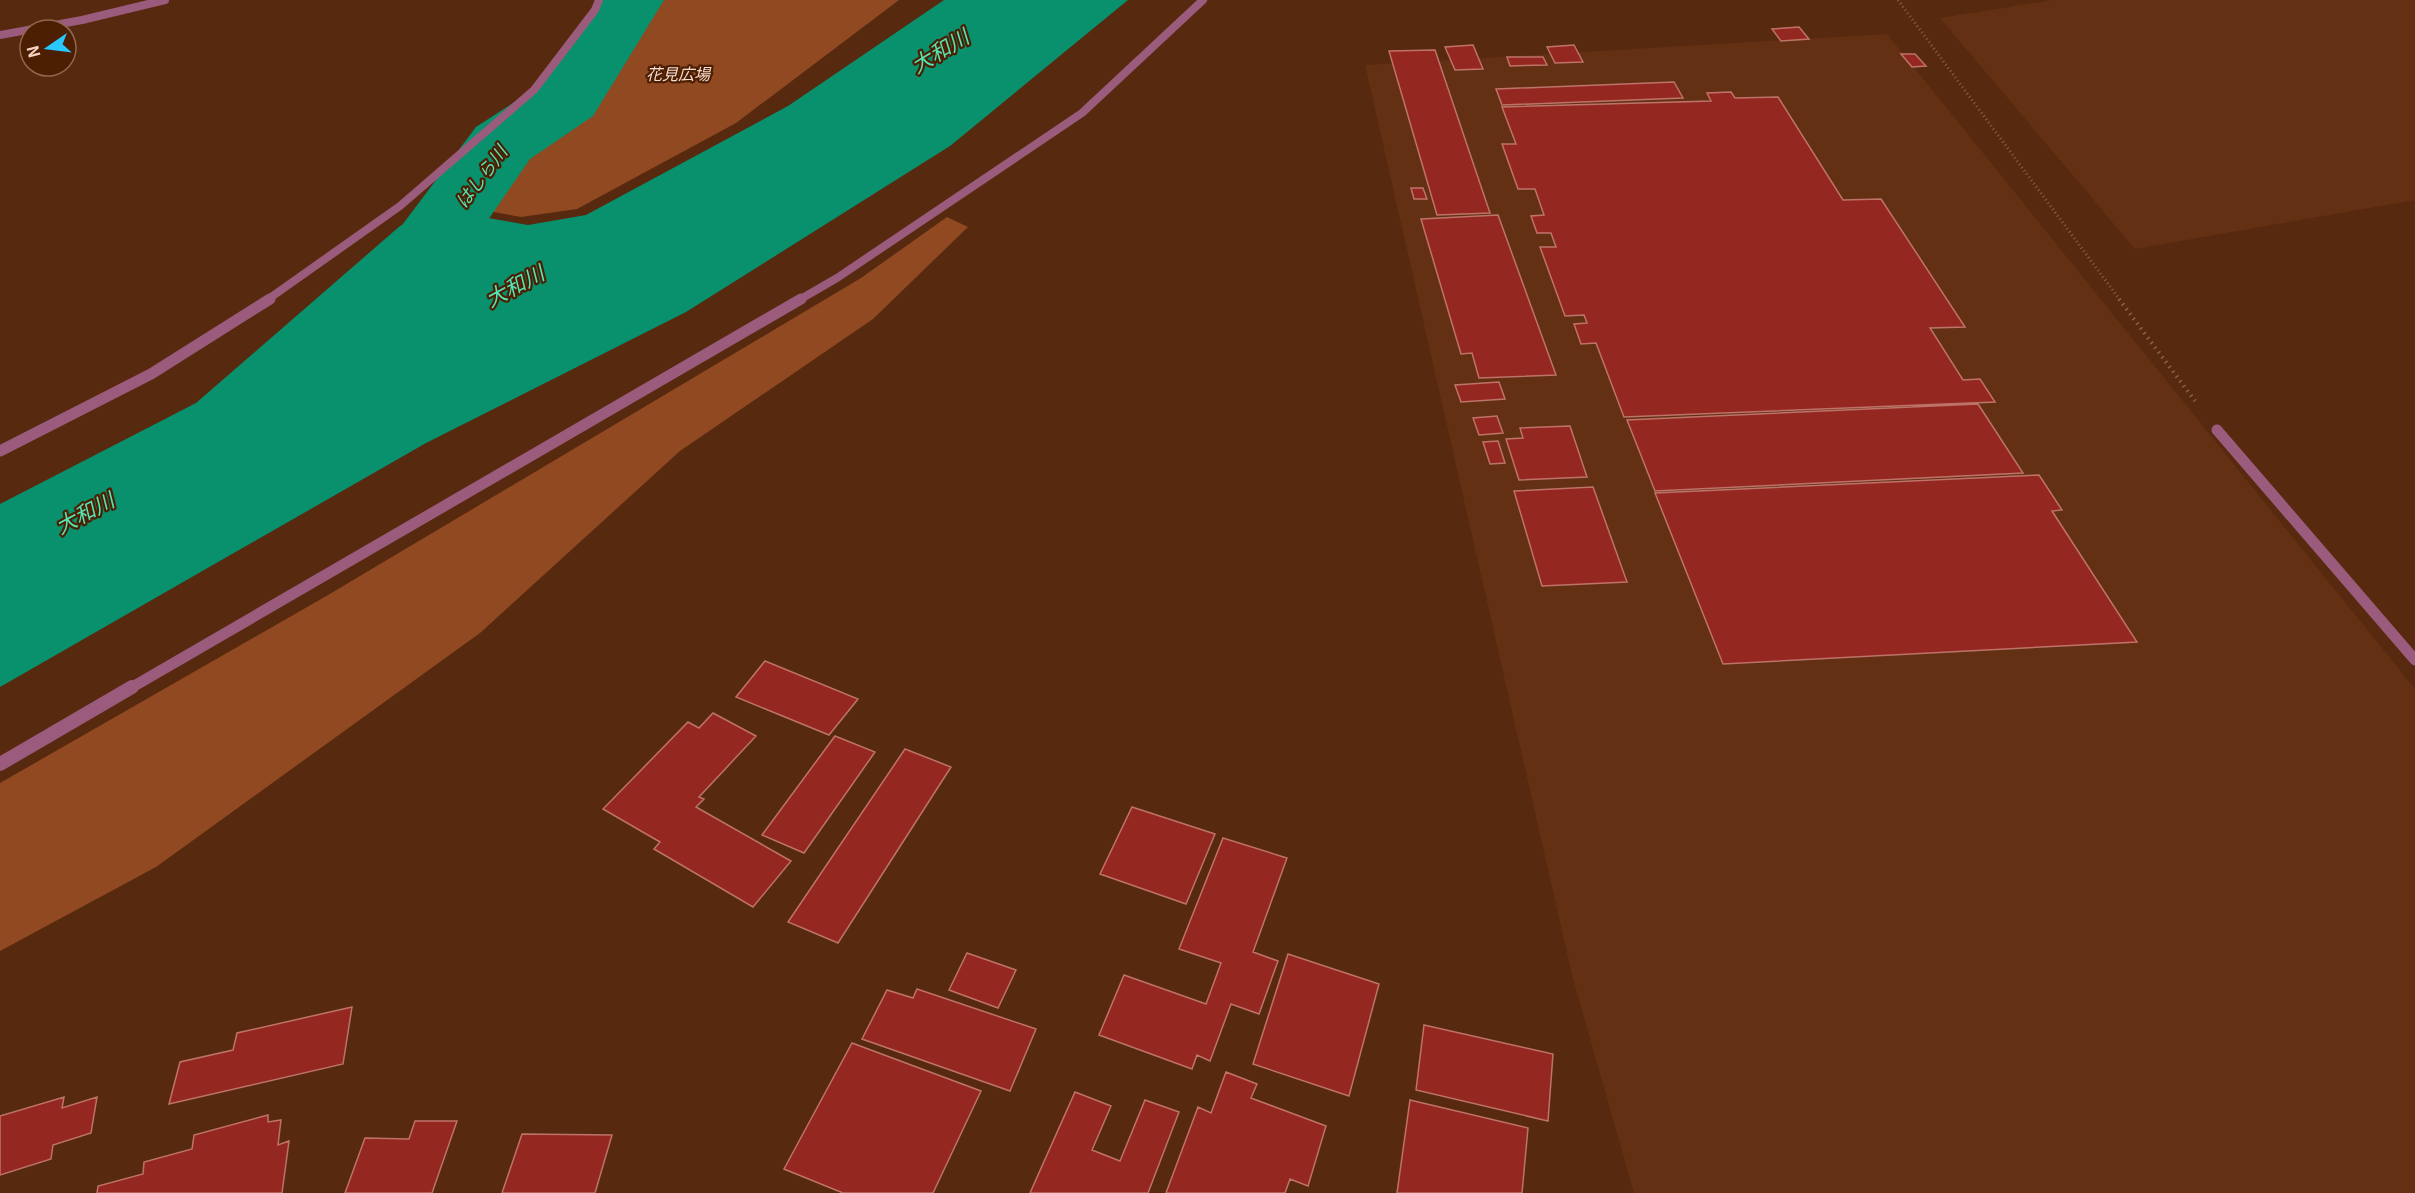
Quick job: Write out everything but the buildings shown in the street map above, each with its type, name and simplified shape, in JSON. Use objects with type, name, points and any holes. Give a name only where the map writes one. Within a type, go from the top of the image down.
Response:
[{"type":"street","points":[[0,35],[82,20],[165,0]]},
{"type":"street","points":[[0,451],[151,374],[299,280],[400,206],[534,90],[595,10],[599,0]]},
{"type":"street","points":[[0,764],[837,278],[1082,113],[1203,0]]},
{"type":"street","points":[[2217,430],[2415,660]]},
{"type":"path","points":[[1898,0],[2217,430]]},
{"type":"shaded area","points":[[2052,0],[2415,0],[2415,200],[2135,249],[1940,18]]},
{"type":"shaded area","points":[[1887,34],[2415,689],[2415,1193],[1634,1193],[1572,975],[1365,65]]},
{"type":"green space","name":"花見広場","points":[[638,0],[899,0],[736,123],[577,209],[521,217],[488,211],[472,203],[501,157],[578,100]]},
{"type":"green space","points":[[947,217],[968,227],[873,319],[680,451],[480,633],[156,867],[0,951],[0,783],[328,595],[861,278]]},
{"type":"water","name":"大和川","points":[[944,0],[1128,0],[950,146],[686,312],[426,443],[0,687],[0,504],[196,403],[400,226],[450,199],[482,217],[528,225],[586,215],[788,106]]},
{"type":"waterway","name":"はしら川","points":[[396,335],[411,271],[503,143],[567,100],[631,0]]}]
